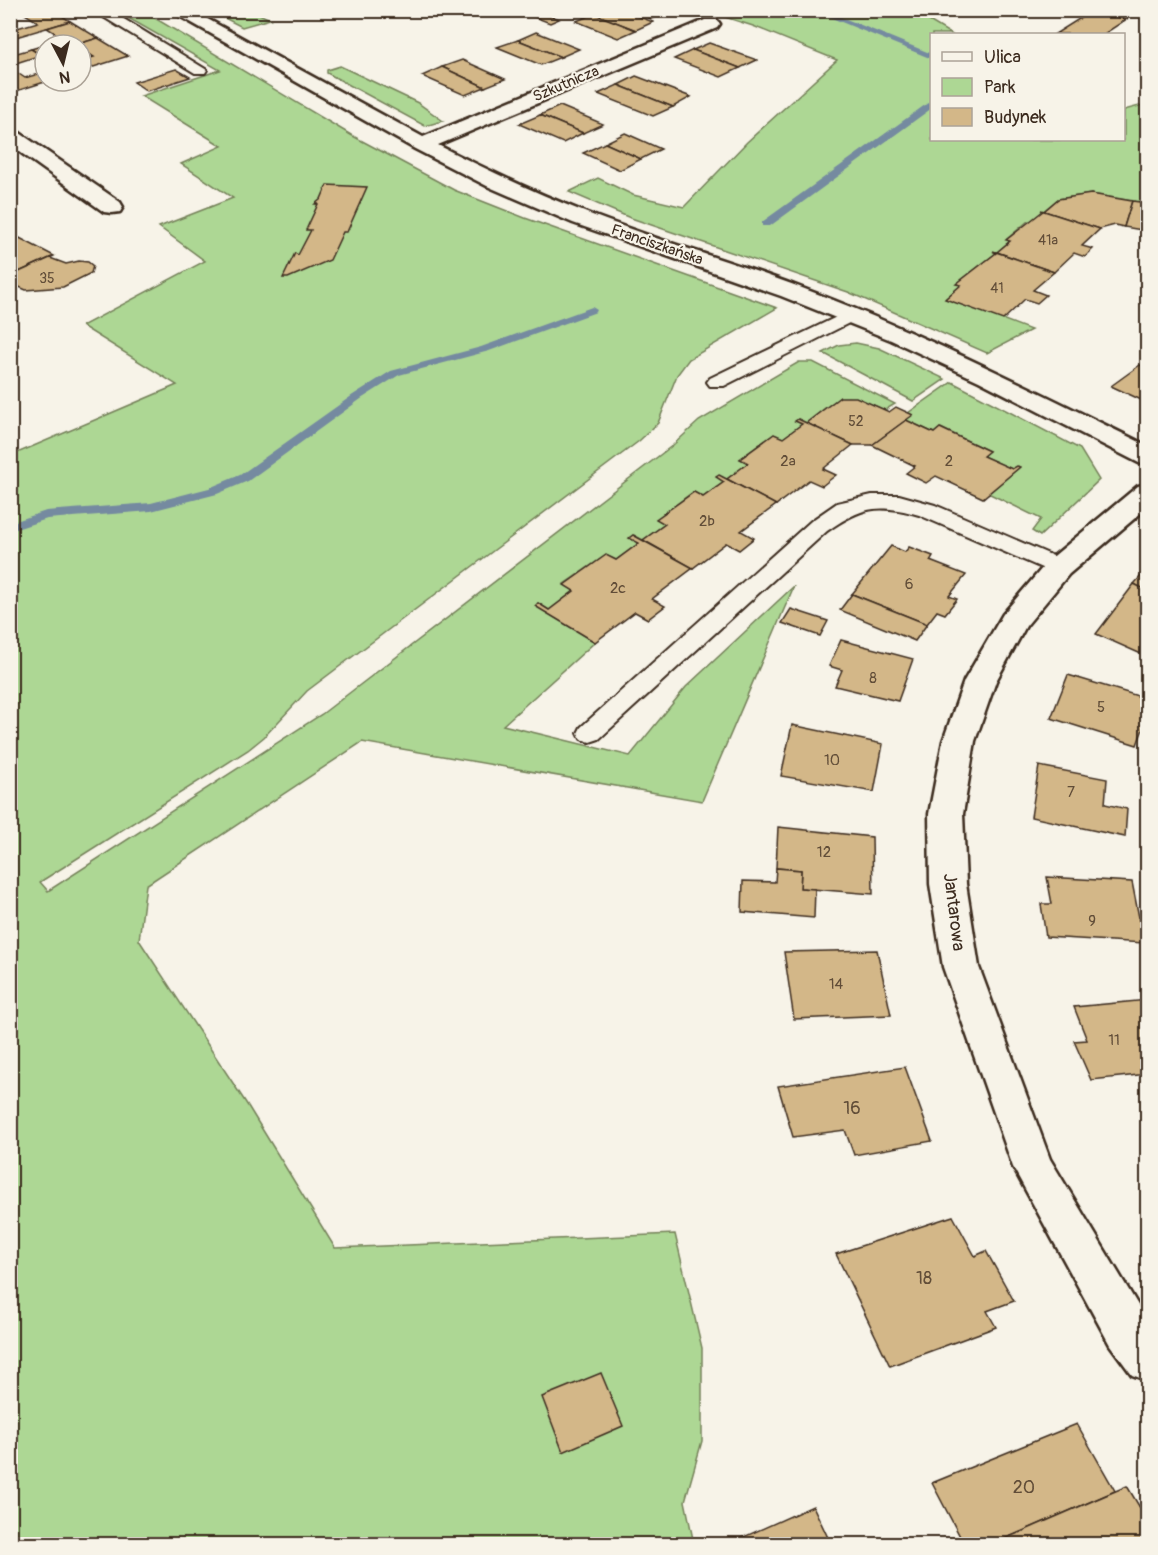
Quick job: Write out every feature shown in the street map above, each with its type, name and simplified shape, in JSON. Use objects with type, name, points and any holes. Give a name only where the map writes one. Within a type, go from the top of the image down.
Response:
[{"type":"street","name":"Franciszkańska","points":[[177,10],[422,145],[494,182],[581,218],[851,315],[988,375],[1148,457]]},
{"type":"street","name":"Szkutnicza","points":[[422,145],[711,24]]},
{"type":"street","points":[[10,135],[112,207]]},
{"type":"street","name":"Jantarowa","points":[[1148,492],[1059,567],[1014,621],[980,681],[960,741],[946,814],[948,884],[961,966],[1034,1167],[1126,1330],[1148,1359]]},
{"type":"lane","points":[[98,10],[200,70]]},
{"type":"lane","points":[[717,382],[851,315]]},
{"type":"lane","points":[[590,733],[819,526],[845,508],[872,502],[899,502],[927,510],[1059,567]]},
{"type":"green space","points":[[904,10],[926,19],[949,33],[930,33],[930,141],[1125,141],[1125,110],[1147,104],[1147,203],[1091,194],[1058,199],[1028,221],[1007,239],[1010,241],[997,252],[993,252],[996,253],[957,283],[961,285],[946,298],[1031,330],[987,353],[848,292],[628,217],[569,192],[598,178],[633,195],[684,207],[747,142],[837,60],[753,26],[706,11]]},
{"type":"green space","points":[[116,11],[143,11],[351,135],[454,190],[525,218],[777,308],[689,359],[677,375],[658,423],[639,441],[307,691],[264,737],[248,750],[40,882],[48,891],[322,714],[673,445],[699,421],[799,362],[813,362],[895,404],[885,410],[859,400],[843,398],[806,423],[798,419],[796,421],[802,424],[783,438],[774,434],[740,459],[748,463],[727,479],[717,477],[724,482],[703,497],[693,492],[657,519],[665,524],[643,540],[634,535],[630,537],[639,543],[616,560],[606,555],[564,584],[574,591],[549,610],[538,603],[536,606],[595,642],[503,725],[630,756],[686,687],[794,586],[702,801],[362,742],[146,885],[139,940],[248,1106],[335,1248],[675,1234],[702,1348],[702,1441],[685,1501],[694,1544],[11,1544],[10,456],[177,385],[82,326],[205,261],[159,227],[233,198],[181,164],[222,146],[141,96],[220,70]]},
{"type":"green space","points":[[211,11],[253,11],[270,19],[242,27]]},
{"type":"green space","points":[[340,66],[418,103],[443,121],[425,126],[327,73],[327,70]]},
{"type":"green space","points":[[856,343],[879,348],[945,379],[913,401],[823,353],[839,345]]},
{"type":"green space","points":[[952,382],[1080,449],[1099,480],[1040,536],[1032,531],[1041,519],[988,493],[1019,466],[1012,469],[983,456],[989,451],[941,428],[934,433],[906,420],[908,413]]},
{"type":"building","points":[[53,10],[70,21],[13,38],[10,36],[10,30],[38,22],[20,11]]},
{"type":"building","points":[[603,10],[622,10],[653,22],[636,30],[595,14]]},
{"type":"building","points":[[630,10],[669,10],[670,11],[651,19]]},
{"type":"building","points":[[1007,10],[1050,10],[1044,14],[1034,11],[1026,16]]},
{"type":"building","points":[[538,11],[559,19],[550,23],[529,15]]},
{"type":"building","points":[[1090,12],[1127,19],[1106,33],[1057,33]]},
{"type":"building","points":[[595,14],[636,30],[618,38],[576,21]]},
{"type":"building","points":[[70,21],[90,33],[55,33],[47,28]]},
{"type":"building","points":[[536,32],[579,49],[561,57],[518,40]]},
{"type":"building","points":[[98,38],[128,56],[93,67],[93,40]]},
{"type":"building","points":[[518,40],[561,57],[541,65],[497,47]]},
{"type":"building","points":[[709,43],[757,60],[740,68],[693,50]]},
{"type":"building","points":[[33,50],[33,58],[10,65],[10,55]]},
{"type":"building","points":[[693,50],[740,68],[721,77],[674,59]]},
{"type":"building","points":[[462,60],[505,79],[485,87],[442,67]]},
{"type":"building","points":[[442,67],[485,87],[465,95],[422,76]]},
{"type":"building","points":[[10,68],[25,78],[33,76],[33,86],[10,93]]},
{"type":"building","points":[[176,69],[190,77],[147,91],[134,82]]},
{"type":"building","points":[[636,76],[691,97],[673,107],[618,85]]},
{"type":"building","points":[[618,85],[673,107],[653,116],[598,94]]},
{"type":"building","points":[[560,106],[603,124],[583,133],[540,115]]},
{"type":"building","points":[[540,115],[583,133],[563,143],[519,124]]},
{"type":"building","points":[[625,133],[661,149],[641,159],[605,143]]},
{"type":"building","points":[[605,143],[641,159],[620,170],[583,153]]},
{"type":"building","points":[[327,185],[367,187],[347,232],[343,232],[330,260],[283,278],[295,253],[298,255],[311,230],[306,230],[318,204],[315,204],[321,199]]},
{"type":"building","points":[[1091,194],[1132,201],[1124,227],[1115,225],[1100,229],[1044,211],[1058,199]]},
{"type":"building","points":[[1132,201],[1148,203],[1148,231],[1124,227]]},
{"type":"building","points":[[1041,210],[1100,229],[1082,246],[1093,249],[1085,257],[1074,253],[1054,272],[997,252],[1010,241],[1006,240],[1043,211]]},
{"type":"building","points":[[10,233],[54,256],[10,276]]},
{"type":"building","points":[[993,251],[1054,272],[1033,290],[1046,295],[1037,303],[1025,299],[1003,320],[945,299],[961,285],[956,284],[996,253]]},
{"type":"building","points":[[50,258],[66,264],[79,261],[88,262],[93,266],[91,273],[63,287],[26,290],[10,283],[10,276]]},
{"type":"building","points":[[1140,365],[1148,368],[1148,403],[1111,386]]},
{"type":"building","points":[[840,397],[856,397],[889,412],[896,407],[913,415],[872,445],[853,445],[806,423]]},
{"type":"building","points":[[798,419],[853,445],[823,469],[836,475],[822,486],[809,480],[776,505],[727,479],[748,463],[740,459],[774,434],[783,438],[802,424],[795,421]]},
{"type":"building","points":[[906,420],[934,433],[940,428],[989,451],[983,456],[1012,469],[1020,467],[983,498],[936,476],[926,483],[906,473],[915,466],[872,445]]},
{"type":"building","points":[[719,475],[776,505],[741,531],[754,538],[739,550],[726,543],[693,568],[643,540],[665,524],[656,519],[694,492],[703,497],[724,482],[716,477]]},
{"type":"building","points":[[633,535],[693,568],[652,599],[665,606],[648,619],[635,612],[595,642],[535,606],[538,603],[549,610],[574,591],[564,585],[606,555],[616,560],[639,543],[629,538]]},
{"type":"building","points":[[891,546],[905,552],[909,547],[933,556],[930,561],[966,575],[949,596],[957,599],[945,614],[937,611],[927,624],[852,594]]},
{"type":"building","points":[[1148,568],[1148,591],[1134,584]]},
{"type":"building","points":[[1134,584],[1148,591],[1148,657],[1096,634]]},
{"type":"building","points":[[852,594],[927,624],[915,641],[840,610]]},
{"type":"building","points":[[791,609],[828,621],[820,636],[782,623]]},
{"type":"building","points":[[841,640],[913,659],[898,701],[835,686],[842,670],[829,666]]},
{"type":"building","points":[[1068,675],[1148,699],[1148,715],[1137,745],[1051,718]]},
{"type":"building","points":[[792,725],[883,744],[874,792],[781,776]]},
{"type":"building","points":[[1039,766],[1107,779],[1105,804],[1127,809],[1125,837],[1031,817]]},
{"type":"building","points":[[778,827],[872,837],[873,894],[800,888],[801,870],[776,868]]},
{"type":"building","points":[[776,868],[801,870],[800,888],[815,889],[814,918],[742,912],[743,881],[775,882]]},
{"type":"building","points":[[1047,877],[1132,882],[1144,943],[1046,937],[1041,904],[1052,904]]},
{"type":"building","points":[[877,950],[891,1015],[794,1019],[784,952]]},
{"type":"building","points":[[1148,1000],[1148,1074],[1091,1080],[1074,1041],[1087,1040],[1074,1007]]},
{"type":"building","points":[[905,1067],[932,1141],[854,1155],[845,1130],[793,1137],[778,1086]]},
{"type":"building","points":[[953,1216],[975,1256],[986,1251],[1014,1301],[987,1311],[996,1327],[890,1366],[836,1254]]},
{"type":"building","points":[[601,1373],[623,1426],[563,1452],[542,1397]]},
{"type":"building","points":[[1077,1424],[1115,1491],[993,1544],[964,1544],[932,1483]]},
{"type":"building","points":[[1127,1486],[1148,1521],[1148,1544],[993,1544]]},
{"type":"building","points":[[813,1506],[831,1544],[739,1544],[737,1540]]},
{"type":"waterway","points":[[816,10],[930,56]]},
{"type":"waterway","points":[[766,224],[930,104]]},
{"type":"waterway","points":[[10,527],[46,515],[151,507],[213,491],[244,478],[357,397],[395,373],[485,349],[592,310]]}]
